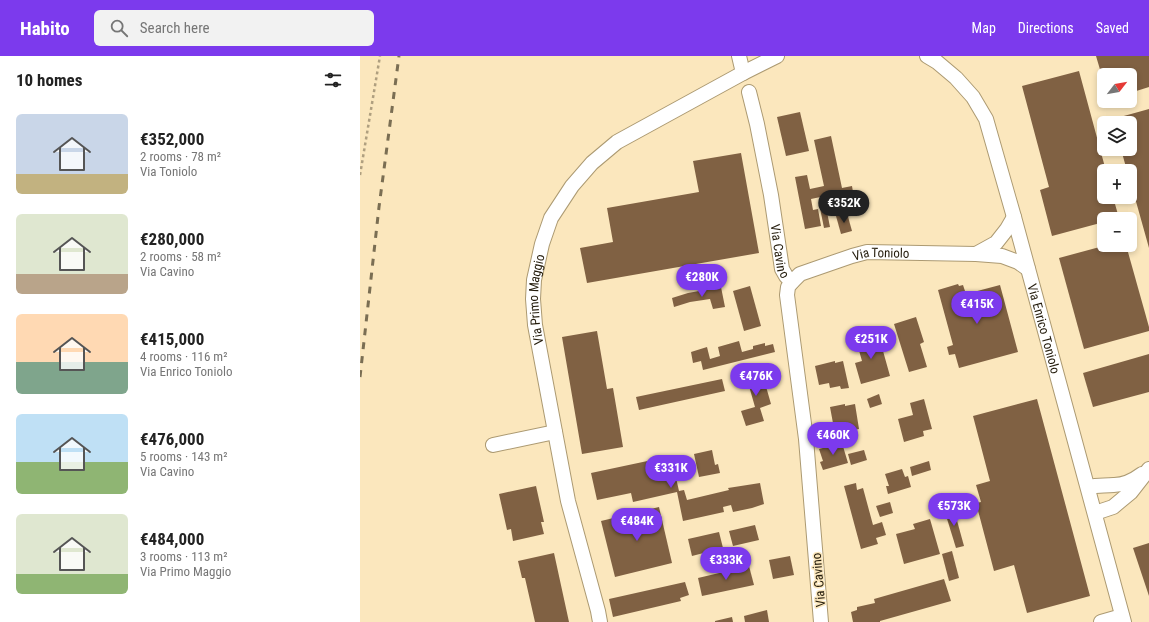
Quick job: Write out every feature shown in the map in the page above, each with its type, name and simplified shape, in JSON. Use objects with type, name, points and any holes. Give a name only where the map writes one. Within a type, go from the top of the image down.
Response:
[{"type":"street","points":[[739,56],[743,72],[777,56]]},
{"type":"street","name":"Via Enrico Toniolo","points":[[928,56],[956,78],[973,97],[986,119],[1123,619]]},
{"type":"street","name":"Via Primo Maggio","points":[[600,622],[568,501],[535,325],[534,280],[542,244],[551,218],[572,186],[592,163],[617,142],[743,72]]},
{"type":"street","name":"Via Cavino","points":[[749,92],[771,195],[782,269],[792,282],[788,287],[787,295],[806,439],[822,622]]},
{"type":"street","name":"Via Toniolo","points":[[976,254],[996,243],[1014,217]]},
{"type":"street","name":"Via Toniolo","points":[[792,282],[800,274],[867,252],[976,254],[1002,256],[1018,262],[1028,269]]},
{"type":"street","points":[[493,445],[556,432]]},
{"type":"street","points":[[1088,487],[1098,485],[1116,485],[1134,479],[1148,470]]},
{"type":"street","points":[[1095,513],[1113,507],[1131,492],[1148,470]]},
{"type":"street","points":[[1101,622],[1123,619]]},
{"type":"path","points":[[360,175],[380,56]]},
{"type":"building","points":[[1096,56],[1149,56],[1149,87],[1137,91],[1137,68],[1100,68]]},
{"type":"building","points":[[1079,71],[1097,138],[1097,156],[1102,156],[1104,164],[1097,164],[1097,204],[1115,204],[1117,212],[1097,212],[1097,224],[1052,236],[1040,190],[1049,187],[1022,86]]},
{"type":"building","points":[[1149,109],[1149,248],[1137,204],[1137,164],[1125,164],[1123,156],[1137,156],[1137,116],[1124,116]]},
{"type":"building","points":[[800,112],[809,151],[786,156],[777,117]]},
{"type":"building","points":[[831,136],[842,188],[852,186],[854,198],[831,202],[830,195],[811,199],[813,210],[818,209],[821,226],[805,229],[795,177],[807,175],[810,189],[824,186],[814,140]]},
{"type":"building","points":[[741,153],[759,253],[587,283],[580,248],[613,242],[607,208],[699,192],[693,161]]},
{"type":"building","points":[[826,207],[830,227],[824,228],[820,208]]},
{"type":"building","points":[[847,213],[852,231],[841,234],[836,216]]},
{"type":"building","points":[[1097,248],[1097,252],[1128,252],[1149,331],[1084,349],[1059,258]]},
{"type":"building","points":[[958,284],[959,286],[963,285],[966,294],[1000,285],[1018,352],[959,368],[955,354],[949,355],[947,347],[953,345],[938,290]]},
{"type":"building","points":[[750,286],[761,326],[744,331],[733,291]]},
{"type":"building","points":[[721,287],[725,307],[713,309],[710,299],[690,302],[674,307],[672,298],[688,293]]},
{"type":"building","points":[[916,317],[924,342],[920,344],[927,367],[909,372],[894,324]]},
{"type":"building","points":[[597,331],[607,389],[613,388],[623,447],[582,454],[562,337]]},
{"type":"building","points":[[878,333],[890,376],[861,384],[855,363],[862,361],[856,340]]},
{"type":"building","points":[[739,341],[742,352],[753,349],[753,346],[765,343],[765,346],[773,344],[775,352],[703,370],[701,361],[693,363],[691,352],[707,347],[710,359],[720,356],[718,347]]},
{"type":"building","points":[[1149,354],[1149,392],[1093,407],[1083,373]]},
{"type":"building","points":[[835,361],[835,363],[843,361],[849,388],[841,389],[840,386],[830,388],[829,383],[819,385],[815,366]]},
{"type":"building","points":[[761,369],[771,404],[760,408],[764,421],[746,426],[741,411],[755,407],[747,379],[743,380],[741,374]]},
{"type":"building","points":[[722,379],[725,391],[639,410],[636,397]]},
{"type":"building","points":[[879,394],[882,404],[870,408],[867,399]]},
{"type":"building","points":[[924,399],[932,429],[923,431],[924,436],[904,442],[898,419],[913,415],[910,403]]},
{"type":"building","points":[[1037,399],[1090,596],[1027,613],[1014,565],[994,571],[976,503],[981,502],[976,485],[990,481],[973,416]]},
{"type":"building","points":[[845,404],[845,406],[855,404],[859,429],[835,434],[830,407]]},
{"type":"building","points":[[842,443],[848,463],[823,470],[820,462],[823,461],[819,449]]},
{"type":"building","points":[[712,450],[715,465],[718,464],[720,473],[699,477],[694,454]]},
{"type":"building","points":[[864,450],[867,460],[851,465],[848,454]]},
{"type":"building","points":[[671,456],[679,491],[684,490],[687,500],[729,490],[728,488],[760,483],[764,504],[733,512],[731,505],[723,507],[724,512],[683,521],[677,492],[633,502],[631,493],[597,500],[591,473]]},
{"type":"building","points":[[929,461],[931,470],[912,476],[910,467]]},
{"type":"building","points":[[902,469],[905,477],[908,476],[911,487],[888,494],[886,486],[889,486],[885,474]]},
{"type":"building","points":[[856,483],[857,490],[863,488],[873,525],[882,522],[886,535],[876,538],[878,544],[861,549],[844,486]]},
{"type":"building","points":[[536,486],[544,522],[541,522],[544,534],[513,541],[511,529],[507,530],[499,494]]},
{"type":"building","points":[[890,502],[893,513],[880,517],[876,506]]},
{"type":"building","points":[[953,506],[964,546],[956,548],[944,509]]},
{"type":"building","points":[[659,507],[672,563],[615,577],[601,521]]},
{"type":"building","points":[[930,519],[940,554],[904,564],[896,534],[915,529],[913,524]]},
{"type":"building","points":[[755,525],[759,540],[733,546],[729,531]]},
{"type":"building","points":[[719,532],[723,548],[692,556],[688,539]]},
{"type":"building","points":[[1149,543],[1149,596],[1133,548]]},
{"type":"building","points":[[952,551],[959,578],[949,581],[942,554]]},
{"type":"building","points":[[554,553],[569,622],[535,622],[525,578],[522,578],[518,561]]},
{"type":"building","points":[[790,556],[794,575],[773,579],[769,560]]},
{"type":"building","points":[[749,566],[754,585],[702,596],[698,578]]},
{"type":"building","points":[[944,579],[951,601],[880,622],[853,622],[851,612],[857,610],[857,607],[875,603],[874,599]]},
{"type":"building","points":[[685,582],[689,595],[680,598],[681,601],[613,617],[609,599]]},
{"type":"building","points":[[767,610],[769,622],[745,622],[744,616]]},
{"type":"building","points":[[732,617],[733,622],[715,622],[715,621]]},
{"type":"railway","points":[[360,377],[379,207],[399,56]]}]
